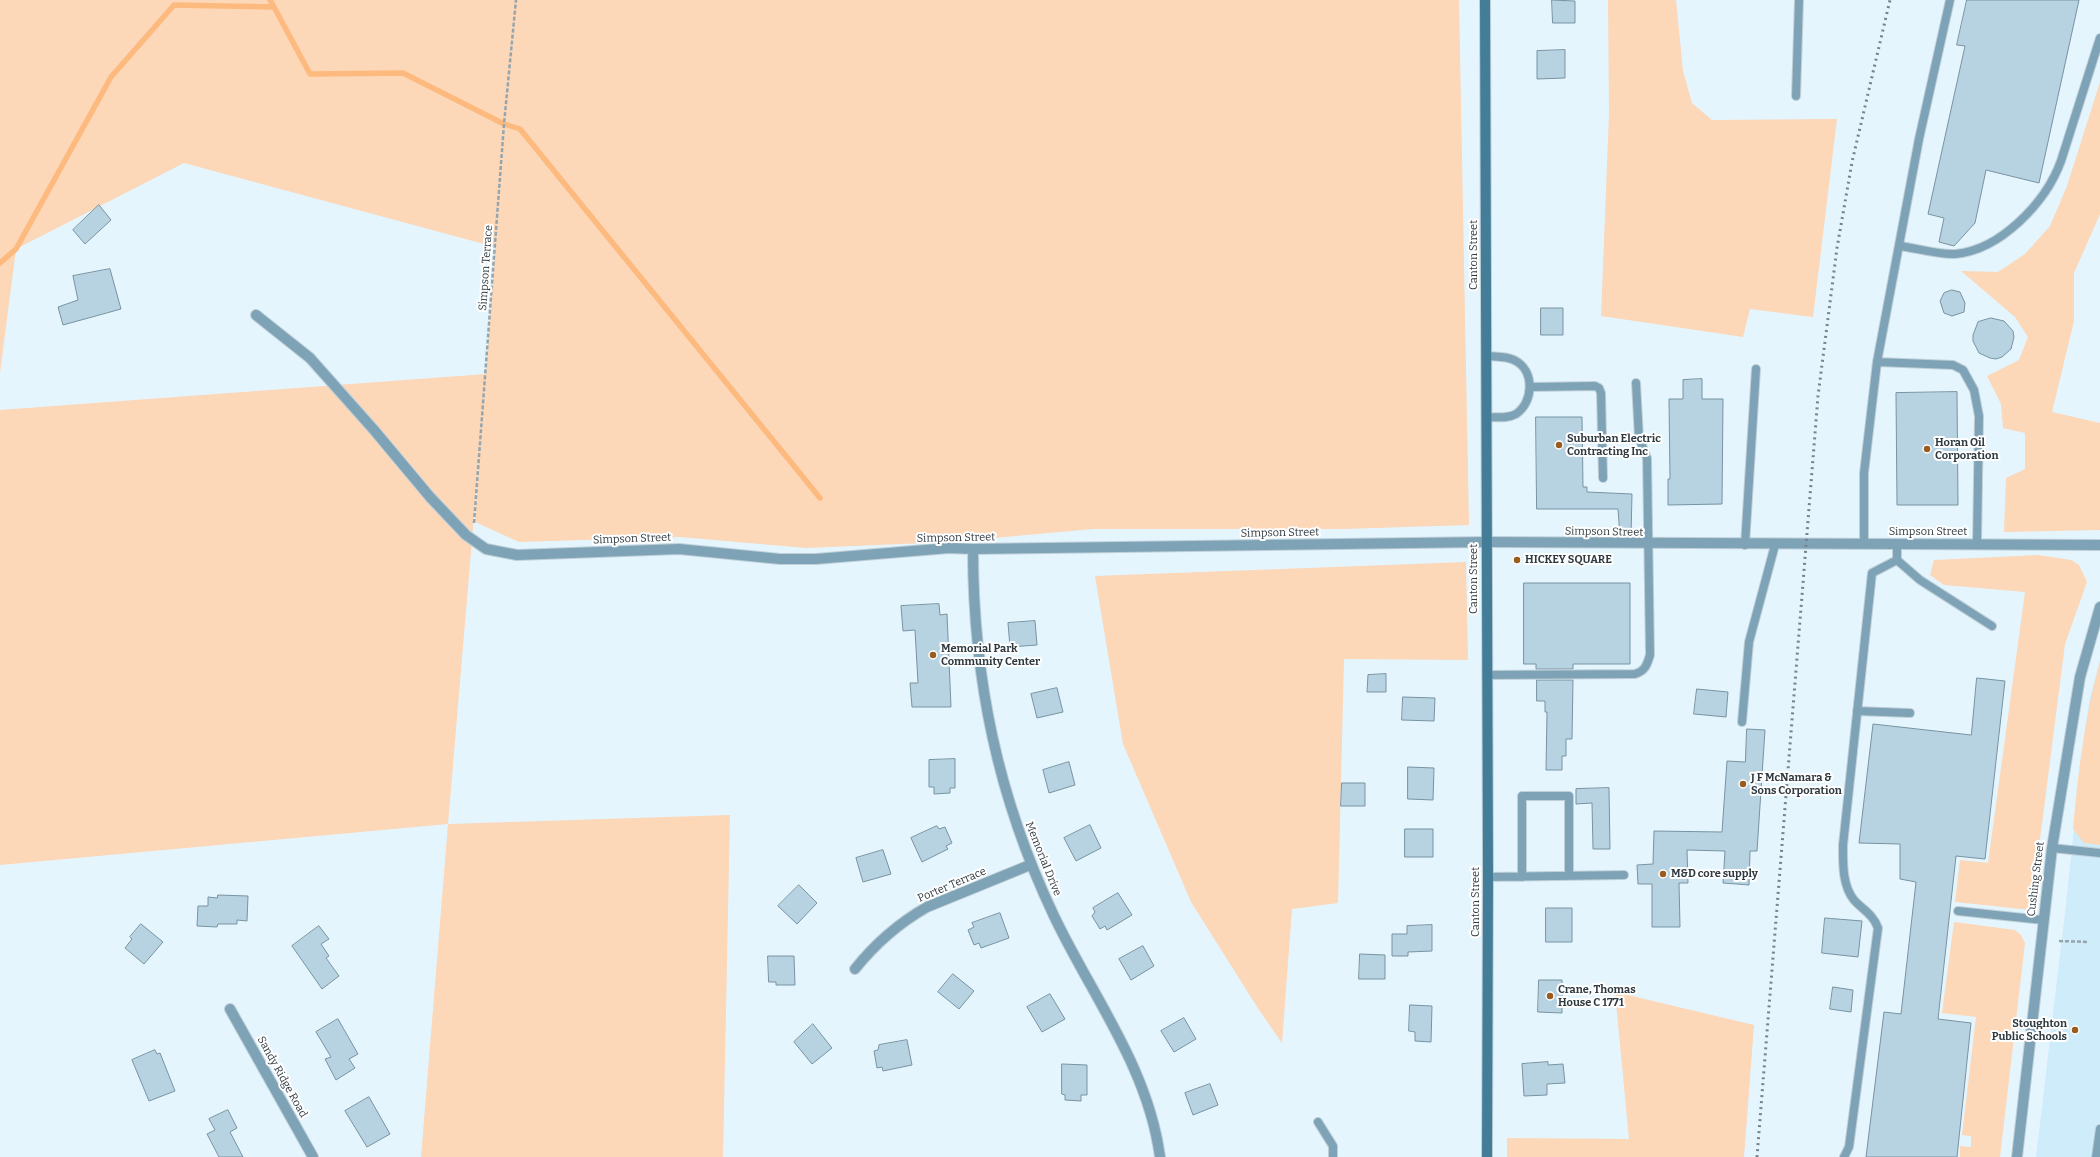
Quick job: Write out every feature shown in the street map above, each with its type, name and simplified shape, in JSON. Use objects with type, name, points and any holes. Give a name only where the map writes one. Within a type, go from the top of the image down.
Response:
[{"type":"main road","name":"Canton Street","points":[[1485,0],[1488,877],[1487,1157]]},
{"type":"street","name":"Simpson Street","points":[[256,315],[310,358],[374,430],[430,497],[466,534],[486,549],[517,555],[679,549],[780,558],[816,559],[942,548],[974,550],[1486,542],[1745,545],[2100,545]]},
{"type":"street","name":"Memorial Drive","points":[[974,550],[979,661],[987,712],[1005,788],[1017,830],[1030,865],[1078,963],[1127,1050],[1140,1081],[1154,1122],[1160,1157]]},
{"type":"street","name":"Cushing Street","points":[[2017,1157],[2052,848],[2080,677],[2100,607]]},
{"type":"street","name":"Porter Terrace","points":[[855,969],[888,934],[915,914],[1030,865]]},
{"type":"street","name":"Sandy Ridge Road","points":[[230,1009],[313,1157]]},
{"type":"lane","points":[[1796,96],[1799,0]]},
{"type":"lane","points":[[1864,544],[1864,473],[1877,362],[1919,139],[1950,0]]},
{"type":"lane","points":[[1900,246],[1954,254],[1973,250],[1992,243],[2004,235],[2043,196],[2055,177],[2061,161],[2100,38]]},
{"type":"lane","points":[[1486,417],[1506,418],[1516,414],[1526,402],[1531,386],[1523,367],[1515,360],[1506,357],[1487,356]]},
{"type":"lane","points":[[1877,362],[1953,364],[1963,370],[1974,390],[1979,416],[1977,544]]},
{"type":"lane","points":[[1745,545],[1756,369]]},
{"type":"lane","points":[[1487,675],[1635,674],[1642,672],[1650,655],[1649,544],[1647,458],[1639,438],[1636,383]]},
{"type":"lane","points":[[1531,386],[1595,386],[1599,388],[1601,393],[1603,478]]},
{"type":"lane","points":[[1896,560],[1897,544]]},
{"type":"lane","points":[[1742,722],[1749,642],[1775,545]]},
{"type":"lane","points":[[1896,560],[1920,580],[1992,626]]},
{"type":"lane","points":[[1844,1157],[1849,1147],[1878,928],[1875,920],[1850,894],[1845,880],[1843,864],[1857,711],[1872,573],[1896,560]]},
{"type":"lane","points":[[1857,711],[1910,713]]},
{"type":"lane","points":[[1522,877],[1522,796],[1569,796],[1569,876]]},
{"type":"lane","points":[[2052,848],[2100,853]]},
{"type":"lane","points":[[1488,877],[1624,875]]},
{"type":"lane","points":[[1958,911],[2043,920]]},
{"type":"lane","points":[[1318,1122],[1333,1146],[1333,1157]]},
{"type":"lane","points":[[2096,1157],[2100,1129]]},
{"type":"path","name":"Simpson Terrace","points":[[466,534],[475,522],[504,124],[516,0]]},
{"type":"path","points":[[2059,941],[2089,942]]},
{"type":"shaded area","points":[[0,0],[1459,0],[1469,525],[1344,529],[1093,529],[949,542],[806,548],[680,537],[519,542],[475,522],[480,445],[448,824],[0,865],[0,410],[486,374],[495,247],[184,163],[16,249],[0,373]]},
{"type":"shaded area","points":[[1608,0],[1676,0],[1683,71],[1692,103],[1712,120],[1837,119],[1813,317],[1750,309],[1743,337],[1601,316],[1609,114]]},
{"type":"shaded area","points":[[2100,82],[2100,214],[2074,273],[2074,321],[2052,412],[2100,423],[2100,530],[2004,532],[2006,478],[2025,469],[2025,433],[2003,428],[2001,404],[1987,376],[2019,360],[2028,337],[2015,317],[1961,271],[1998,272],[2025,254],[2050,226],[2067,186]]},
{"type":"shaded area","points":[[2038,555],[2071,560],[2079,565],[2087,582],[2065,644],[2031,910],[1955,902],[1960,860],[1988,863],[2025,592],[1944,585],[1930,575],[1934,560]]},
{"type":"shaded area","points":[[1466,562],[1468,660],[1344,659],[1338,903],[1292,909],[1282,1043],[1259,1010],[1191,902],[1123,744],[1095,576]]},
{"type":"shaded area","name":"Stoughton Public Schools","points":[[2100,661],[2100,1157],[2036,1157],[2066,904],[2083,743],[2090,697]]},
{"type":"shaded area","points":[[2100,661],[2100,845],[2084,843],[2073,829],[2083,744],[2090,702]]},
{"type":"shaded area","points":[[730,815],[723,1157],[421,1157],[448,824]]},
{"type":"shaded area","points":[[1954,922],[2015,930],[2021,935],[2025,943],[2000,1157],[1960,1157],[1960,1146],[1971,1147],[1971,1136],[1962,1135],[1976,1017],[1942,1013]]},
{"type":"shaded area","points":[[1615,992],[1754,1025],[1744,1157],[1507,1157],[1507,1138],[1629,1139]]},
{"type":"building","points":[[1552,0],[1575,1],[1575,23],[1553,23]]},
{"type":"building","points":[[1967,0],[2079,0],[2039,183],[1986,170],[1975,223],[1954,246],[1939,242],[1944,218],[1928,214],[1965,46],[1957,45]]},
{"type":"building","points":[[1565,50],[1565,78],[1537,79],[1537,51]]},
{"type":"building","points":[[99,205],[111,220],[85,244],[73,230]]},
{"type":"building","points":[[110,269],[121,309],[63,325],[58,307],[78,300],[73,276]]},
{"type":"building","points":[[1952,290],[1960,292],[1965,303],[1964,312],[1952,316],[1944,313],[1940,301],[1944,293]]},
{"type":"building","points":[[1541,308],[1563,308],[1563,335],[1541,335]]},
{"type":"building","points":[[1991,318],[2004,321],[2013,331],[2014,337],[2011,349],[2002,357],[1996,359],[1979,353],[1973,341],[1973,335],[1978,322]]},
{"type":"building","points":[[1702,379],[1702,399],[1723,399],[1722,504],[1668,505],[1668,479],[1670,479],[1669,399],[1683,399],[1683,380]]},
{"type":"building","name":"Horan Oil Corporation","points":[[1957,392],[1958,505],[1897,505],[1896,393]]},
{"type":"building","name":"Suburban Electric Contracting Inc","points":[[1536,417],[1582,417],[1583,487],[1587,487],[1587,492],[1632,494],[1631,536],[1620,536],[1618,509],[1537,509]]},
{"type":"building","points":[[1524,583],[1630,583],[1630,664],[1573,664],[1573,669],[1536,669],[1536,664],[1524,664]]},
{"type":"building","name":"Memorial Park Community Center","points":[[939,604],[940,615],[947,614],[951,707],[912,707],[910,683],[918,683],[915,630],[903,631],[901,606]]},
{"type":"building","points":[[1035,621],[1037,645],[1010,647],[1008,623]]},
{"type":"building","points":[[1386,674],[1386,692],[1367,692],[1368,675]]},
{"type":"building","points":[[1977,678],[2005,681],[1985,859],[1956,856],[1938,1019],[1971,1023],[1957,1157],[1866,1157],[1884,1012],[1901,1014],[1916,882],[1900,879],[1900,844],[1859,843],[1873,724],[1971,735]]},
{"type":"building","points":[[1537,680],[1573,680],[1572,739],[1566,739],[1566,756],[1562,756],[1562,770],[1546,770],[1547,712],[1545,712],[1545,701],[1537,701]]},
{"type":"building","points":[[1057,688],[1063,712],[1037,718],[1031,694]]},
{"type":"building","points":[[1697,689],[1728,692],[1726,717],[1694,714]]},
{"type":"building","points":[[1403,697],[1435,698],[1434,721],[1402,720]]},
{"type":"building","points":[[1747,729],[1765,730],[1757,851],[1750,851],[1749,885],[1723,883],[1725,851],[1687,850],[1688,883],[1679,883],[1680,927],[1652,927],[1652,884],[1638,884],[1637,865],[1653,864],[1654,831],[1722,832],[1727,761],[1745,762]]},
{"type":"building","points":[[955,759],[955,788],[950,788],[950,793],[934,794],[934,787],[929,787],[929,760]]},
{"type":"building","points":[[1069,762],[1075,785],[1049,793],[1043,770]]},
{"type":"building","points":[[1408,767],[1434,768],[1433,800],[1408,799]]},
{"type":"building","points":[[1342,783],[1365,783],[1365,806],[1341,806]]},
{"type":"building","points":[[1609,788],[1610,849],[1593,849],[1592,803],[1576,804],[1576,789]]},
{"type":"building","points":[[1090,825],[1101,848],[1076,861],[1064,838]]},
{"type":"building","points":[[937,826],[939,829],[945,827],[952,843],[946,846],[948,849],[922,862],[911,838]]},
{"type":"building","points":[[1405,829],[1433,829],[1433,857],[1405,857]]},
{"type":"building","points":[[883,850],[891,874],[863,882],[856,858]]},
{"type":"building","points":[[799,885],[817,903],[797,924],[778,906]]},
{"type":"building","points":[[1118,893],[1132,915],[1107,930],[1105,926],[1100,929],[1092,916],[1095,912],[1093,908]]},
{"type":"building","points":[[218,895],[248,896],[247,921],[237,920],[237,924],[218,924],[217,927],[197,926],[198,906],[208,906],[208,897],[217,898]]},
{"type":"building","points":[[1546,908],[1572,908],[1572,942],[1546,942]]},
{"type":"building","points":[[1000,913],[1009,938],[981,948],[979,943],[974,945],[968,930],[974,927],[972,923]]},
{"type":"building","points":[[1825,918],[1862,921],[1858,957],[1822,953]]},
{"type":"building","points":[[141,924],[163,942],[144,964],[125,948],[132,939],[130,937]]},
{"type":"building","points":[[1432,925],[1432,951],[1408,952],[1408,956],[1392,956],[1392,934],[1407,934],[1407,926]]},
{"type":"building","points":[[319,926],[329,939],[321,944],[329,956],[326,958],[339,976],[322,989],[292,946]]},
{"type":"building","points":[[1143,946],[1154,966],[1131,980],[1119,959]]},
{"type":"building","points":[[1360,954],[1385,955],[1385,979],[1359,979]]},
{"type":"building","points":[[768,956],[794,956],[795,985],[776,985],[776,982],[769,982]]},
{"type":"building","points":[[953,974],[974,991],[959,1009],[938,992]]},
{"type":"building","name":"Crane, Thomas House C 1771","points":[[1539,980],[1562,980],[1562,1013],[1538,1012]]},
{"type":"building","points":[[1833,987],[1853,990],[1851,1012],[1830,1009]]},
{"type":"building","points":[[1050,994],[1065,1019],[1042,1032],[1027,1007]]},
{"type":"building","points":[[1410,1005],[1432,1006],[1431,1042],[1415,1041],[1415,1032],[1409,1031]]},
{"type":"building","points":[[1184,1018],[1196,1039],[1174,1052],[1161,1031]]},
{"type":"building","points":[[338,1019],[358,1054],[349,1059],[355,1068],[336,1080],[325,1059],[331,1057],[316,1032]]},
{"type":"building","points":[[813,1024],[832,1048],[812,1064],[794,1042]]},
{"type":"building","points":[[907,1040],[912,1065],[883,1071],[882,1067],[877,1068],[874,1051],[878,1050],[879,1045]]},
{"type":"building","points":[[155,1050],[157,1054],[160,1053],[175,1091],[149,1101],[132,1060]]},
{"type":"building","points":[[1548,1062],[1548,1065],[1563,1064],[1565,1083],[1547,1084],[1547,1095],[1524,1096],[1522,1064]]},
{"type":"building","points":[[1062,1064],[1087,1065],[1087,1095],[1081,1095],[1081,1101],[1065,1100],[1065,1095],[1062,1094]]},
{"type":"building","points":[[1210,1084],[1218,1105],[1193,1115],[1185,1093]]},
{"type":"building","points":[[369,1097],[390,1134],[367,1147],[345,1111]]},
{"type":"building","points":[[228,1110],[237,1128],[230,1132],[243,1157],[219,1157],[207,1134],[215,1130],[209,1119]]},
{"type":"waterway","points":[[0,263],[16,249],[111,77],[174,5],[274,7],[270,0]]},
{"type":"waterway","points":[[274,7],[310,74],[403,73],[504,124],[520,129],[820,498]]},
{"type":"railway","points":[[1757,1157],[1818,396],[1837,248],[1852,162],[1890,0]]},
{"type":"place","name":"Suburban Electric Contracting Inc","points":[[1559,445]]},
{"type":"place","name":"Horan Oil Corporation","points":[[1927,449]]},
{"type":"place","name":"HICKEY SQUARE","points":[[1517,560]]},
{"type":"place","name":"Memorial Park Community Center","points":[[933,655]]},
{"type":"place","name":"J F McNamara & Sons Corporation","points":[[1743,784]]},
{"type":"place","name":"M&D core supply","points":[[1663,874]]},
{"type":"place","name":"Crane, Thomas House C 1771","points":[[1550,996]]},
{"type":"place","name":"Stoughton Public Schools","points":[[2075,1030]]}]
